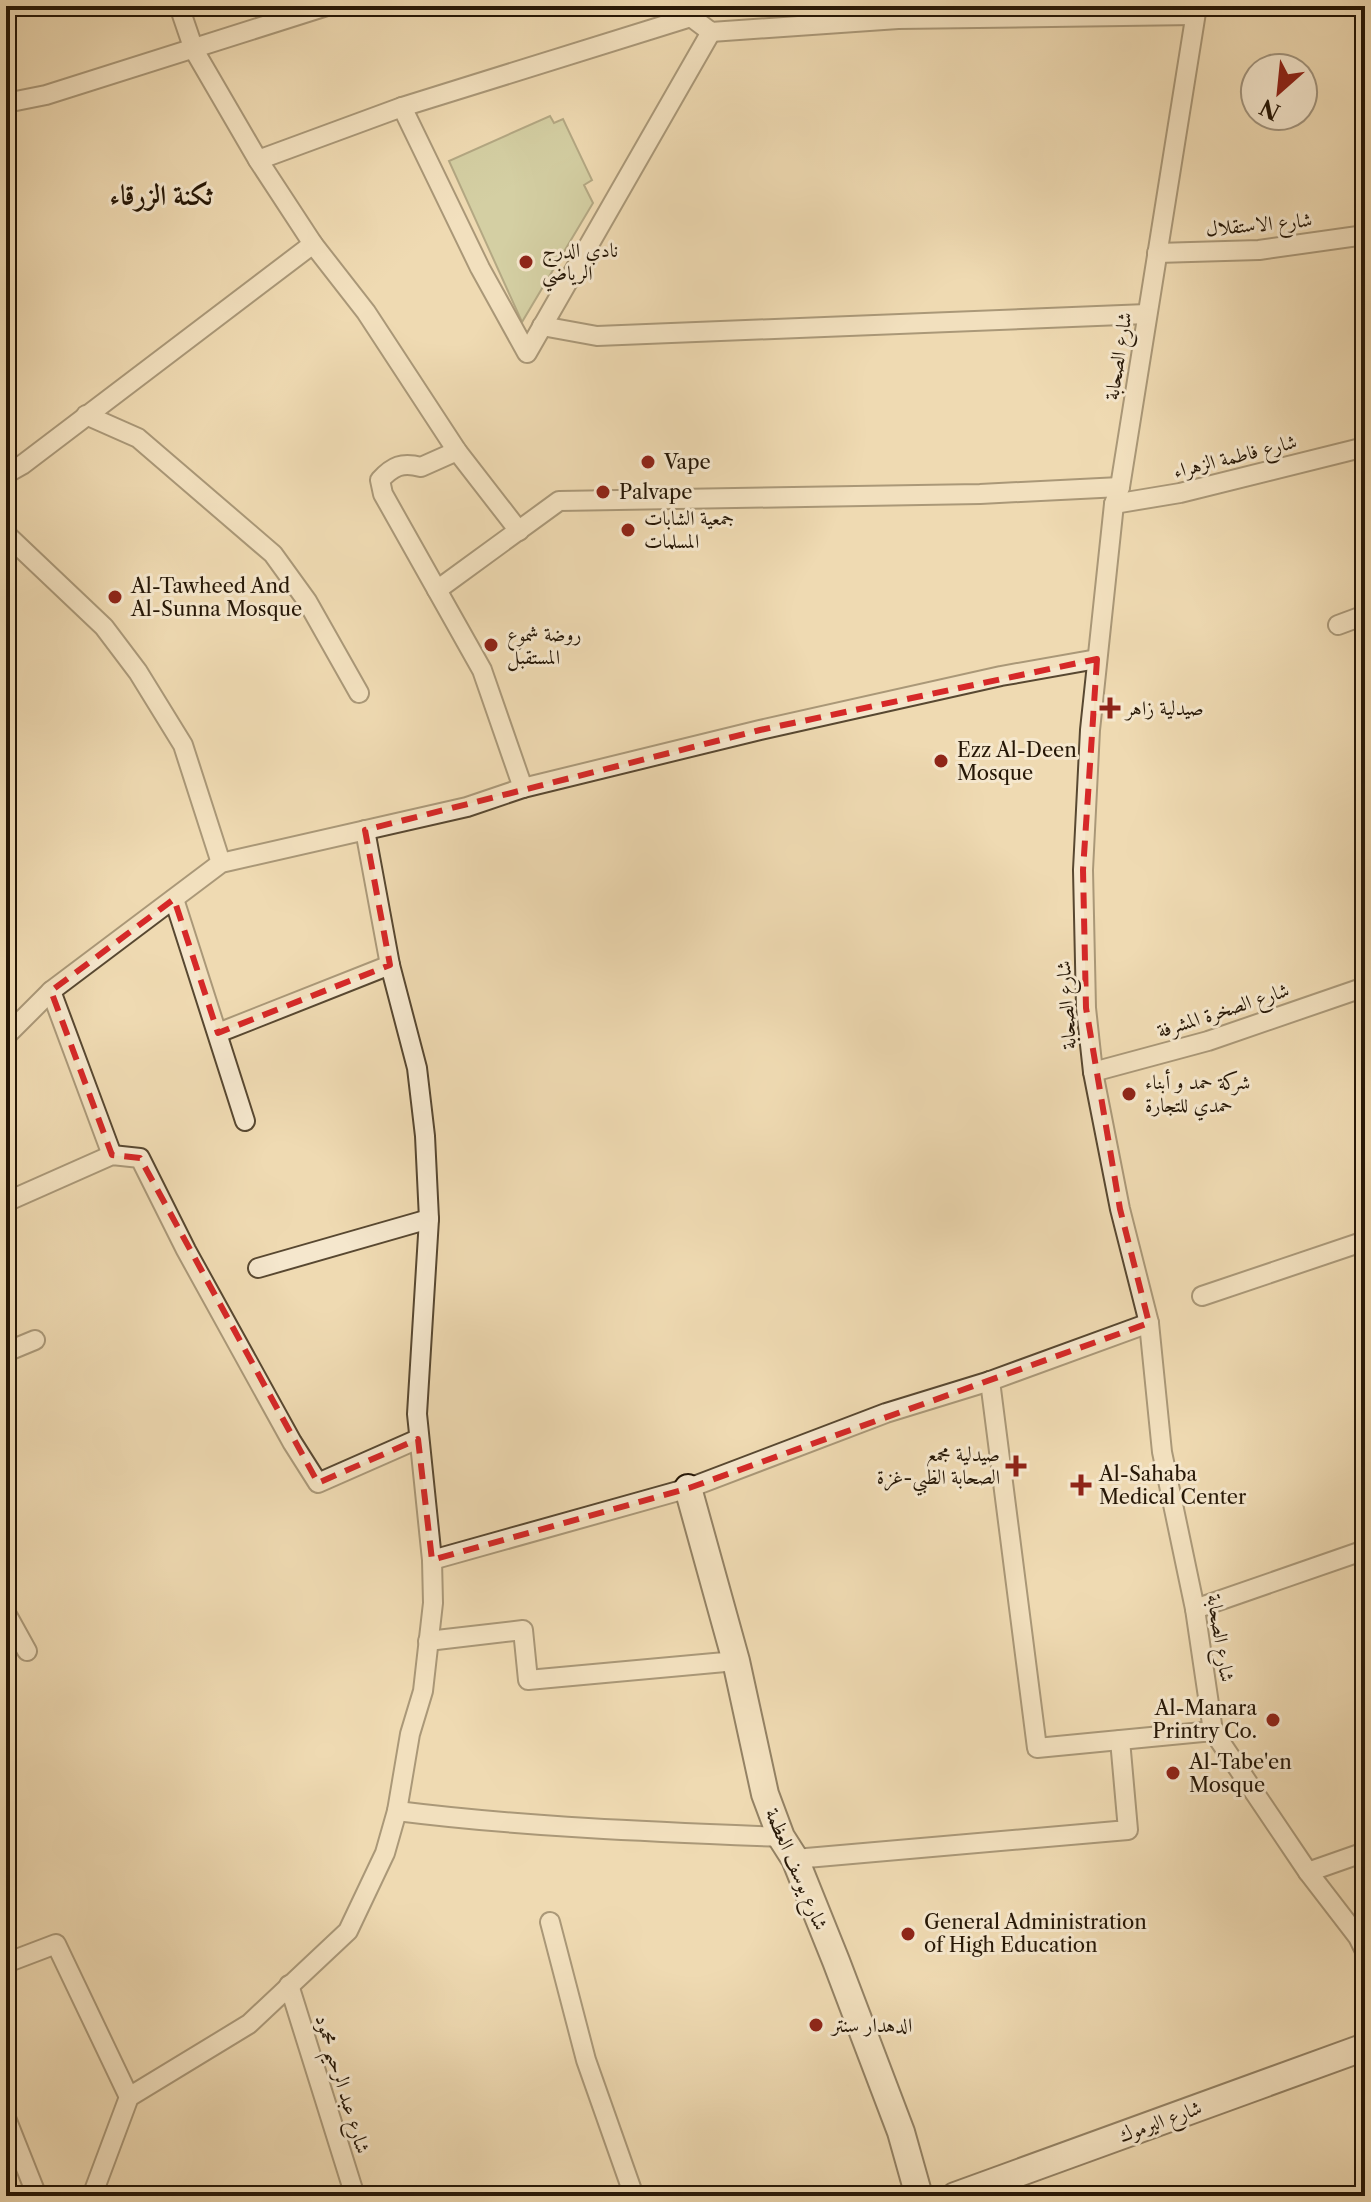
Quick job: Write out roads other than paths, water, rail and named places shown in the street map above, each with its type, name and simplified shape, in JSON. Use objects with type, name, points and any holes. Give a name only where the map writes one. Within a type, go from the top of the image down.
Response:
[{"type":"street","points":[[179,6],[194,50],[258,160],[313,244],[366,312],[457,451],[519,531]]},
{"type":"street","points":[[6,103],[46,95],[327,6]]},
{"type":"street","points":[[258,160],[402,107],[689,11],[711,32],[898,19],[1196,10]]},
{"type":"street","name":"شارع الصحابة","points":[[1196,10],[1117,495],[1097,659],[1083,870],[1086,1008],[1093,1072],[1120,1209],[1149,1323],[1162,1452],[1195,1609],[1213,1731],[1365,1951]]},
{"type":"street","points":[[402,107],[480,268],[527,353],[711,32]]},
{"type":"street","name":"شارع الاستقلال","points":[[1157,253],[1259,250],[1365,235]]},
{"type":"street","points":[[6,474],[313,244]]},
{"type":"street","points":[[542,326],[597,336],[690,335],[1147,314]]},
{"type":"street","points":[[86,415],[138,438],[273,554],[307,601],[359,693]]},
{"type":"street","name":"شارع فاطمة الزهراء","points":[[437,590],[559,501],[1180,493],[1365,447]]},
{"type":"street","points":[[457,451],[421,467],[407,463],[392,468],[380,480],[383,494],[482,670],[523,788]]},
{"type":"street","points":[[6,534],[104,627],[138,672],[183,745],[221,863]]},
{"type":"street","points":[[1338,625],[1365,615]]},
{"type":"street","points":[[6,1036],[51,991],[221,863],[467,807],[523,788],[797,721],[1001,676],[1097,659]]},
{"type":"street","points":[[92,2196],[129,2097],[249,2024],[348,1931],[385,1853],[397,1811],[410,1734],[423,1691],[433,1603],[432,1560],[417,1414],[429,1219],[425,1136],[417,1068],[390,965],[365,830]]},
{"type":"street","points":[[174,899],[245,1121]]},
{"type":"street","points":[[218,1033],[390,965]]},
{"type":"street","name":"شارع الصخرة المشرفة","points":[[1093,1072],[1208,1041],[1365,987]]},
{"type":"street","points":[[51,991],[112,1155]]},
{"type":"street","points":[[6,1202],[112,1155],[140,1158],[186,1250],[255,1370],[292,1442],[318,1483],[418,1439]]},
{"type":"street","points":[[258,1268],[429,1219]]},
{"type":"street","points":[[1202,1296],[1365,1241]]},
{"type":"street","points":[[432,1560],[688,1488],[886,1413],[990,1381],[1149,1323]]},
{"type":"street","points":[[6,1352],[35,1340]]},
{"type":"street","points":[[990,1381],[1037,1748],[1213,1731]]},
{"type":"street","name":"شارع يوسف العظمة","points":[[688,1488],[736,1661],[765,1794],[781,1837],[795,1859],[901,2132],[919,2196]]},
{"type":"street","points":[[1195,1609],[1365,1550]]},
{"type":"street","points":[[6,1613],[27,1651]]},
{"type":"street","points":[[428,1641],[523,1630],[528,1680],[736,1661]]},
{"type":"street","points":[[795,1859],[1128,1830],[1120,1740]]},
{"type":"street","points":[[397,1811],[503,1823],[781,1837]]},
{"type":"street","points":[[1308,1872],[1365,1852]]},
{"type":"street","points":[[550,1922],[586,2060],[634,2196]]},
{"type":"street","points":[[6,1963],[56,1944],[129,2097]]},
{"type":"street","name":"شارع عبد الرحيم محمود","points":[[289,1985],[355,2196]]},
{"type":"street","name":"شارع اليرموك","points":[[955,2196],[1365,2047]]},
{"type":"street","points":[[6,2118],[37,2196]]},
{"type":"place","name":"نادي الدرج الرياضي","points":[[526,262]]},
{"type":"place","name":"Vape","points":[[648,462]]},
{"type":"place","name":"Palvape","points":[[603,492]]},
{"type":"place","name":"جمعية الشابات المسلمات","points":[[628,530]]},
{"type":"place","name":"Al-Tawheed And Al-Sunna Mosque","points":[[115,597]]},
{"type":"place","name":"روضة شموع المستقبل","points":[[491,645]]},
{"type":"place","name":"صيدلية زاهر","points":[[1110,708]]},
{"type":"place","name":"Ezz Al-Deen Mosque","points":[[941,761]]},
{"type":"place","name":"شركة حمد و أبناء حمدي للتجارة","points":[[1129,1094]]},
{"type":"place","name":"صيدلية مجمع الصحابة الطبي-غزة","points":[[1016,1466]]},
{"type":"place","name":"Al-Sahaba Medical Center","points":[[1081,1485]]},
{"type":"place","name":"Al-Manara Printry Co.","points":[[1273,1720]]},
{"type":"place","name":"Al-Tabe'en Mosque","points":[[1173,1773]]},
{"type":"place","name":"General Administration of High Education","points":[[908,1934]]},
{"type":"place","name":"الدهدار سنتر","points":[[816,2025]]},
{"type":"district","name":"ثكنة الزرقاء","points":[[161,195]]}]
